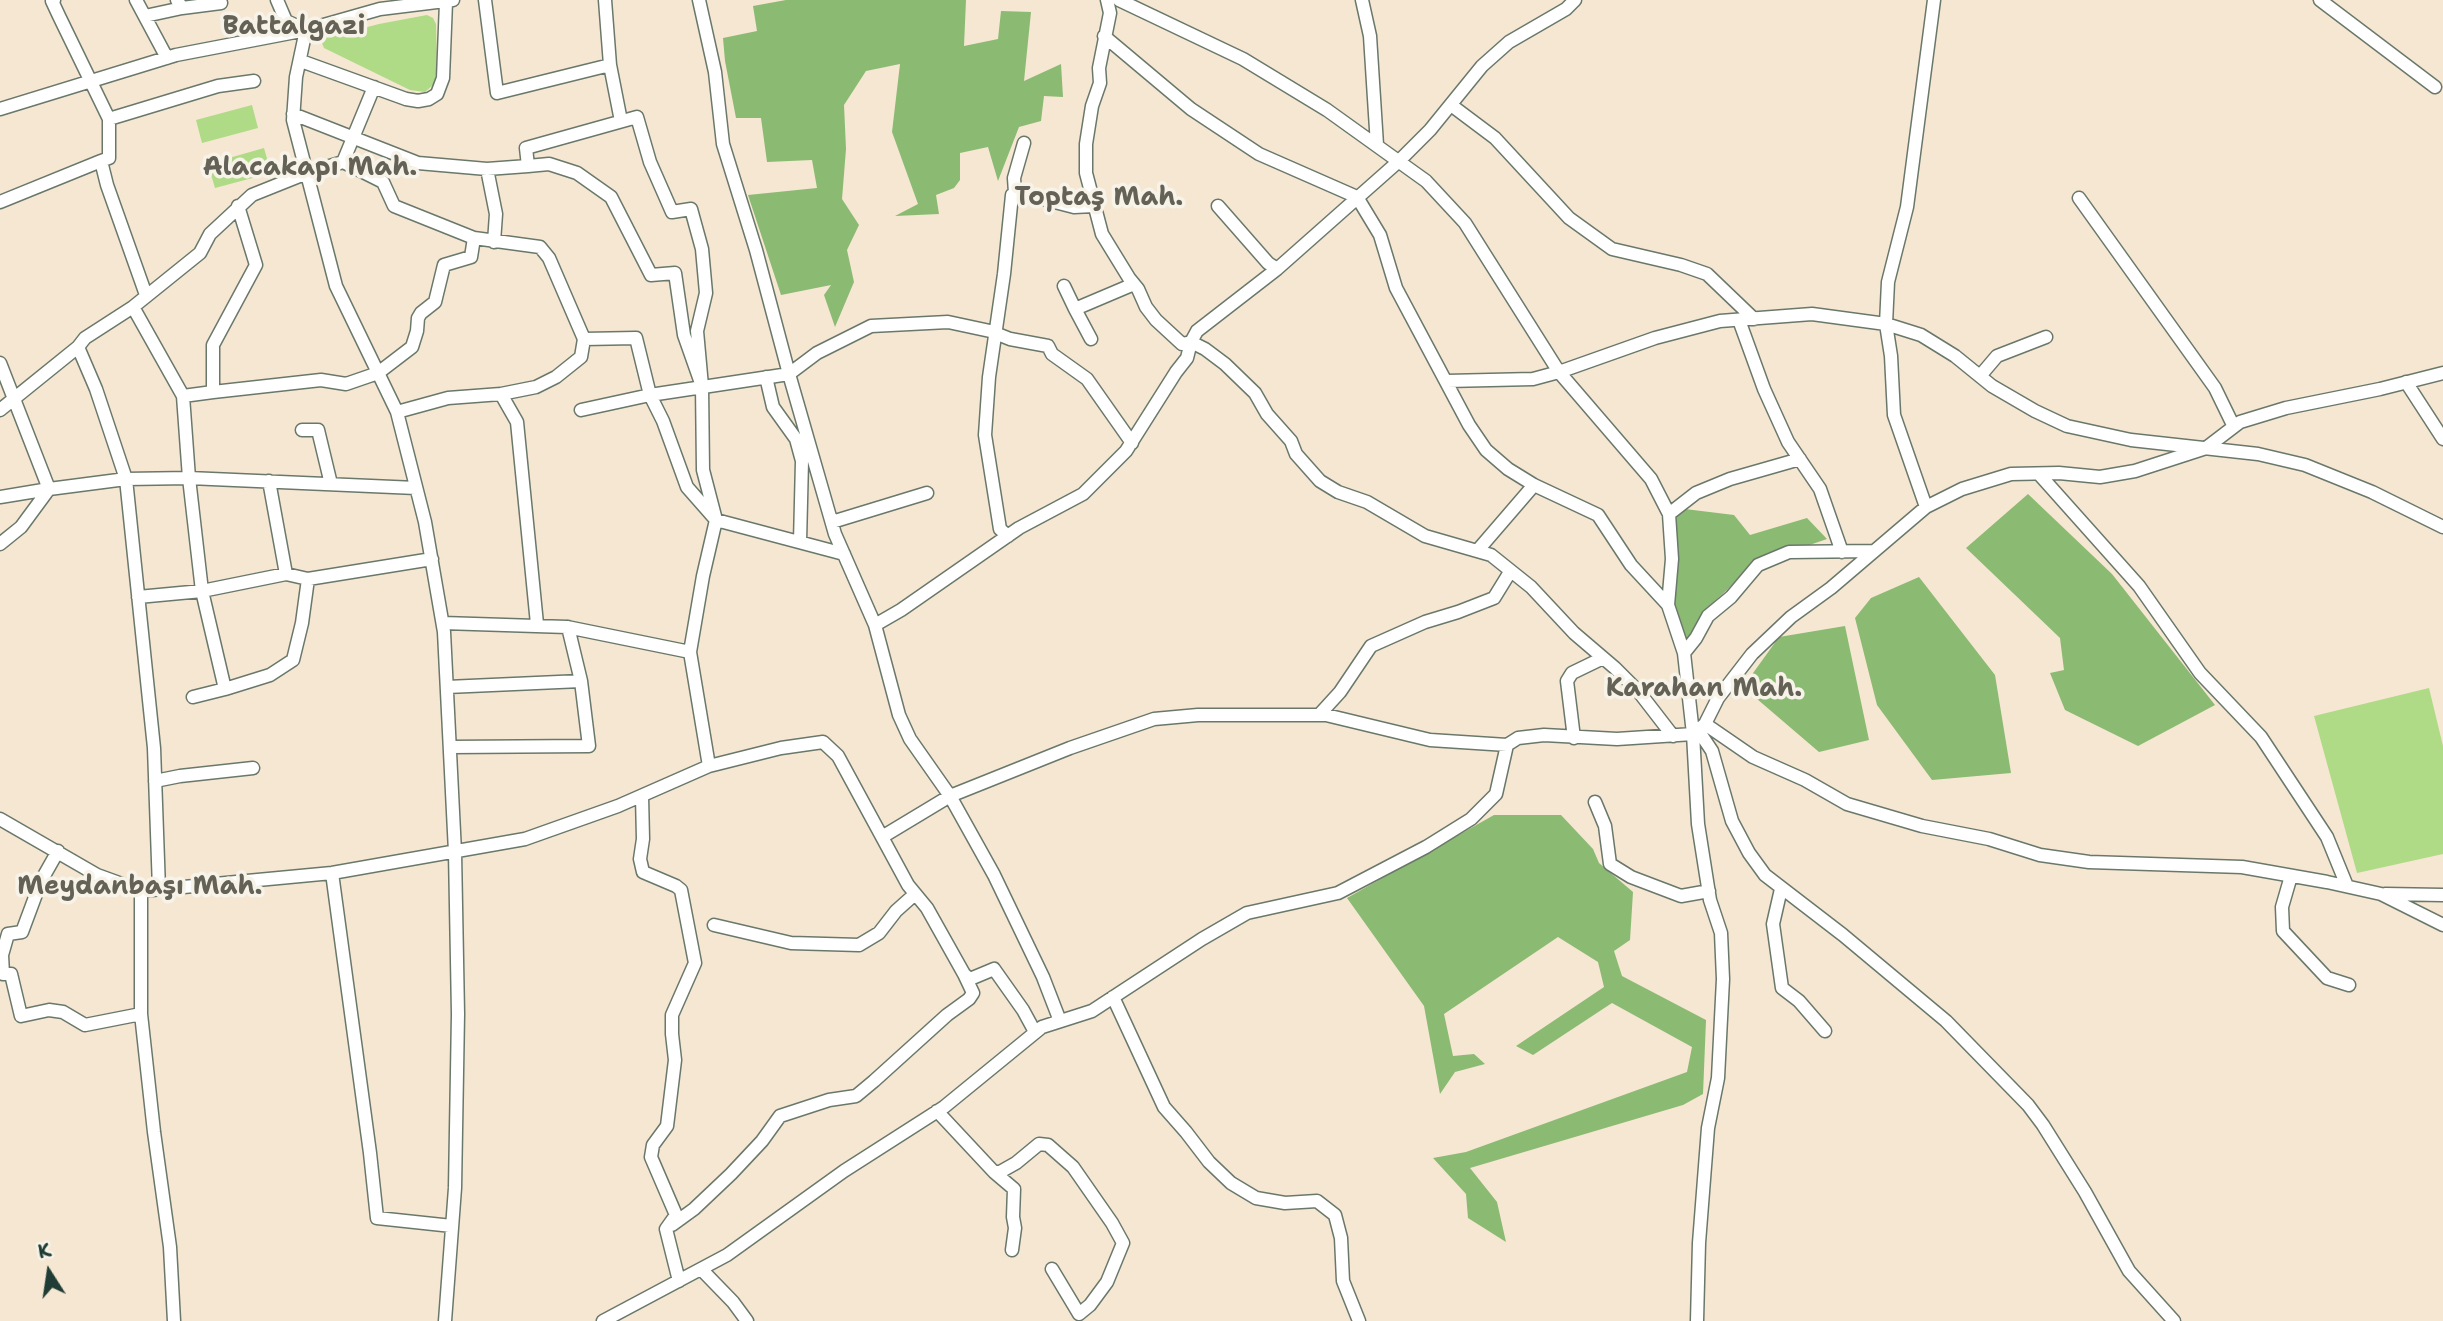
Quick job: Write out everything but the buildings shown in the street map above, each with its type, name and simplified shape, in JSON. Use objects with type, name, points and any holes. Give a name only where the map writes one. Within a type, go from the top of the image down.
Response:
[{"type":"street","points":[[0,202],[109,158],[109,119],[52,0]]},
{"type":"street","points":[[136,0],[167,58]]},
{"type":"street","points":[[277,0],[286,21],[306,30]]},
{"type":"street","points":[[485,0],[497,93],[610,65]]},
{"type":"street","points":[[605,0],[610,65],[621,121]]},
{"type":"street","points":[[699,0],[715,72],[723,144],[756,250],[832,522],[875,625],[887,676],[903,725],[950,796],[994,875],[1043,977],[1060,1021]]},
{"type":"street","points":[[1107,0],[1110,13],[1104,36],[1100,83],[1086,144],[1086,173],[1102,234],[1135,284],[1146,307],[1182,344],[1191,342],[1225,364],[1255,393],[1267,414],[1291,441],[1296,454],[1320,481],[1338,492],[1367,502],[1441,543],[1491,555],[1531,587],[1574,633],[1639,692],[1673,736]]},
{"type":"street","points":[[1119,0],[1243,59],[1327,110],[1426,181],[1465,223],[1559,372],[1651,479],[1670,514],[1672,559],[1668,606]]},
{"type":"street","points":[[1362,0],[1370,36],[1377,145]]},
{"type":"street","points":[[875,625],[1008,536],[1083,494],[1132,443],[1187,358],[1197,331],[1277,269],[1399,161],[1430,131],[1482,66],[1509,42],[1566,9],[1575,0]]},
{"type":"street","points":[[1926,507],[1894,415],[1891,356],[1886,324],[1888,282],[1907,207],[1934,0]]},
{"type":"street","points":[[2320,0],[2435,87]]},
{"type":"street","points":[[145,16],[180,4],[224,1]]},
{"type":"street","points":[[0,109],[167,58],[306,30],[380,4],[449,1],[443,78],[437,94],[429,99],[418,101],[300,61]]},
{"type":"street","points":[[306,30],[296,77],[293,120],[336,286],[397,412],[432,559],[443,623],[455,852],[458,1014],[452,1226],[445,1321]]},
{"type":"street","points":[[1104,36],[1191,109],[1259,154],[1357,197],[1380,235],[1396,288],[1469,425],[1486,450],[1508,469],[1534,485],[1598,515],[1631,565],[1668,606],[1684,653],[1699,730],[1698,824],[1709,891],[1721,933],[1723,979],[1718,1078],[1708,1128],[1699,1244],[1697,1321]]},
{"type":"street","points":[[109,119],[218,86],[254,81]]},
{"type":"street","points":[[343,162],[374,87]]},
{"type":"street","points":[[1451,105],[1495,138],[1569,218],[1612,249],[1707,274],[1754,319]]},
{"type":"street","points":[[293,114],[418,163],[487,169],[549,163],[577,173],[611,197],[651,275],[675,273],[684,335],[702,386]]},
{"type":"street","points":[[528,166],[526,148],[637,117],[650,162],[672,212],[691,209],[702,249],[706,293],[697,331],[702,386],[703,470],[716,520],[690,652],[709,766]]},
{"type":"street","points":[[1015,193],[1012,184],[1024,143]]},
{"type":"street","points":[[101,161],[146,295]]},
{"type":"street","points":[[0,410],[78,347],[85,338],[133,307],[200,253],[210,234],[252,195],[343,162],[383,182],[394,206],[474,238],[540,247],[549,258],[584,339],[580,356],[556,377],[536,387],[501,394],[447,398],[397,412]]},
{"type":"street","points":[[487,169],[496,214],[494,242]]},
{"type":"street","points":[[1015,193],[1074,207],[1094,206]]},
{"type":"street","points":[[1008,536],[1000,529],[985,435],[989,377],[1012,195],[1015,193]]},
{"type":"street","points":[[2079,198],[2215,388],[2233,425]]},
{"type":"street","points":[[213,392],[214,345],[256,265],[238,206]]},
{"type":"street","points":[[1218,206],[1268,263],[1277,269]]},
{"type":"street","points":[[183,396],[321,380],[346,384],[378,373],[412,347],[421,313],[435,302],[444,265],[471,257],[474,238]]},
{"type":"street","points":[[1075,309],[1135,284]]},
{"type":"street","points":[[1064,286],[1091,340]]},
{"type":"street","points":[[133,307],[183,396],[202,591],[225,689]]},
{"type":"street","points":[[1447,381],[1533,379],[1655,338],[1720,321],[1812,314],[1886,324],[1921,335],[2035,411],[2067,426],[2131,440],[2258,454],[2305,466],[2372,492],[2443,527]]},
{"type":"street","points":[[1739,320],[1764,389],[1788,442],[1820,489],[1842,552]]},
{"type":"street","points":[[581,411],[650,395],[789,374],[817,353],[870,326],[948,322],[1048,346],[1052,354],[1087,379],[1132,443]]},
{"type":"street","points":[[1980,376],[1997,356],[2046,337]]},
{"type":"street","points":[[584,339],[636,338],[650,395],[663,421],[687,487],[716,520],[844,554]]},
{"type":"street","points":[[78,347],[96,389],[126,479],[154,748],[159,890]]},
{"type":"street","points":[[0,363],[49,489]]},
{"type":"street","points":[[1699,730],[1718,698],[1752,654],[1791,617],[1831,588],[1926,507],[1962,489],[2011,474],[2100,477],[2135,471],[2206,448],[2233,425],[2287,408],[2443,373]]},
{"type":"street","points":[[766,377],[773,407],[796,439],[802,461],[800,542]]},
{"type":"street","points":[[2406,382],[2443,439]]},
{"type":"street","points":[[501,394],[517,422],[537,625]]},
{"type":"street","points":[[302,430],[318,430],[331,484]]},
{"type":"street","points":[[1670,514],[1696,493],[1730,479],[1800,459]]},
{"type":"street","points":[[2039,474],[2139,586],[2200,673],[2261,737],[2327,836],[2347,886]]},
{"type":"street","points":[[0,497],[126,479],[189,478],[416,488]]},
{"type":"street","points":[[269,481],[286,574]]},
{"type":"street","points":[[1478,550],[1534,485]]},
{"type":"street","points":[[0,544],[21,527],[49,489]]},
{"type":"street","points":[[832,522],[927,493]]},
{"type":"street","points":[[1684,653],[1696,638],[1708,615],[1731,597],[1758,565],[1789,552],[1873,551]]},
{"type":"street","points":[[138,597],[202,591],[286,574],[308,579],[432,559]]},
{"type":"street","points":[[1319,715],[1340,692],[1371,646],[1424,622],[1494,598],[1510,572]]},
{"type":"street","points":[[192,697],[270,675],[293,660],[302,623],[308,579]]},
{"type":"street","points":[[443,623],[568,627],[690,652]]},
{"type":"street","points":[[450,747],[589,746],[581,681],[568,627]]},
{"type":"street","points":[[1574,737],[1567,681],[1572,673],[1603,658]]},
{"type":"street","points":[[447,687],[581,681]]},
{"type":"street","points":[[882,837],[950,796],[1154,719],[1198,715],[1319,715],[1430,740],[1507,745],[1518,738],[1544,735],[1617,739],[1673,736],[1699,730],[1805,780],[1847,804],[1922,826],[1989,839],[2040,855],[2089,862],[2242,867],[2347,886],[2381,894],[2443,925]]},
{"type":"street","points":[[1699,730],[1712,751],[1725,802],[1740,838],[1765,875],[1843,935],[1946,1021],[2028,1105],[2079,1181],[2129,1270],[2174,1321]]},
{"type":"street","points":[[0,818],[97,875],[141,891],[159,890],[332,873],[525,839],[642,796],[709,766],[781,748],[823,742],[838,756],[915,894],[927,908],[973,993],[856,1096],[829,1100],[780,1115],[762,1142],[732,1174],[694,1209],[666,1229]]},
{"type":"street","points":[[603,1321],[727,1255],[844,1171],[937,1111],[1042,1027],[1092,1011],[1247,913],[1338,893],[1426,847],[1471,819],[1496,794],[1507,745]]},
{"type":"street","points":[[155,781],[253,768]]},
{"type":"street","points":[[642,796],[643,839],[640,859],[643,872],[681,890],[695,963],[672,1015],[675,1060],[667,1126],[653,1145],[651,1157],[676,1215],[666,1229],[679,1281]]},
{"type":"street","points":[[1595,802],[1605,826],[1610,863],[1630,877],[1681,896],[1709,891]]},
{"type":"street","points":[[58,851],[41,881],[22,932],[8,934],[2,955],[3,974],[10,974],[21,1016],[49,1010],[63,1012],[85,1025],[141,1014]]},
{"type":"street","points":[[332,873],[377,1218],[452,1226]]},
{"type":"street","points":[[2291,876],[2282,907],[2283,931],[2327,978],[2349,985]]},
{"type":"street","points":[[1781,889],[1773,924],[1782,988],[1799,1001],[1825,1031]]},
{"type":"street","points":[[141,891],[141,1014],[170,1247],[174,1321]]},
{"type":"street","points":[[714,925],[791,943],[859,945],[879,933],[896,911],[915,894]]},
{"type":"street","points":[[2381,894],[2443,895]]},
{"type":"street","points":[[964,974],[970,979],[994,969],[1035,1032]]},
{"type":"street","points":[[1113,997],[1164,1107],[1209,1162],[1231,1183],[1256,1198],[1285,1203],[1317,1201],[1335,1215],[1341,1238],[1343,1281],[1359,1321]]},
{"type":"street","points":[[937,1111],[994,1172],[1014,1189],[1015,1228],[1012,1250]]},
{"type":"street","points":[[994,1172],[1000,1172],[1016,1163],[1039,1144],[1048,1144],[1073,1167],[1123,1243],[1107,1282],[1090,1306],[1079,1314],[1052,1269]]},
{"type":"street","points":[[701,1269],[733,1302],[747,1321]]},
{"type":"green space","points":[[786,0],[966,0],[964,46],[998,39],[1001,11],[1031,12],[1024,81],[1061,64],[1063,97],[1044,96],[1041,121],[1019,127],[998,181],[988,147],[960,153],[960,180],[954,188],[936,195],[939,214],[895,216],[918,204],[892,132],[900,64],[866,71],[844,105],[846,149],[842,199],[859,225],[847,250],[854,282],[835,327],[824,295],[831,285],[781,295],[748,195],[817,188],[812,160],[767,162],[761,118],[736,118],[725,61],[723,38],[757,31],[753,6]]},
{"type":"green space","points":[[427,15],[433,18],[436,24],[437,69],[434,84],[425,92],[410,90],[324,48],[322,43],[325,38]]},
{"type":"green space","points":[[252,105],[258,128],[202,143],[196,120]]},
{"type":"green space","points":[[264,148],[271,173],[215,188],[208,164]]},
{"type":"green space","points":[[2028,494],[2112,574],[2215,705],[2138,746],[2065,710],[2050,673],[2064,670],[2060,638],[1966,548]]},
{"type":"green space","points":[[1685,509],[1734,515],[1750,535],[1807,518],[1827,539],[1755,560],[1704,611],[1688,648],[1668,605],[1669,514]]},
{"type":"green space","points":[[1919,577],[1995,675],[2011,773],[1932,780],[1877,705],[1855,618],[1871,598]]},
{"type":"green space","points":[[1845,626],[1869,740],[1819,752],[1743,687],[1779,637]]},
{"type":"green space","points":[[2429,688],[2443,746],[2443,854],[2357,873],[2314,716]]},
{"type":"green space","points":[[1494,815],[1561,815],[1593,849],[1599,863],[1633,892],[1630,940],[1614,951],[1622,976],[1706,1020],[1703,1094],[1683,1105],[1470,1168],[1497,1202],[1506,1242],[1468,1218],[1466,1194],[1433,1158],[1466,1152],[1687,1072],[1692,1047],[1612,1003],[1533,1055],[1516,1046],[1604,987],[1598,962],[1558,937],[1444,1014],[1453,1056],[1474,1054],[1485,1064],[1455,1072],[1440,1094],[1424,1006],[1347,898]]},
{"type":"district","name":"Battalgazi","points":[[294,27]]},
{"type":"district","name":"Alacakapı Mah.","points":[[310,168]]},
{"type":"district","name":"Toptaş Mah.","points":[[1099,198]]},
{"type":"district","name":"Karahan Mah.","points":[[1704,689]]},
{"type":"district","name":"Meydanbaşı Mah.","points":[[140,887]]}]
